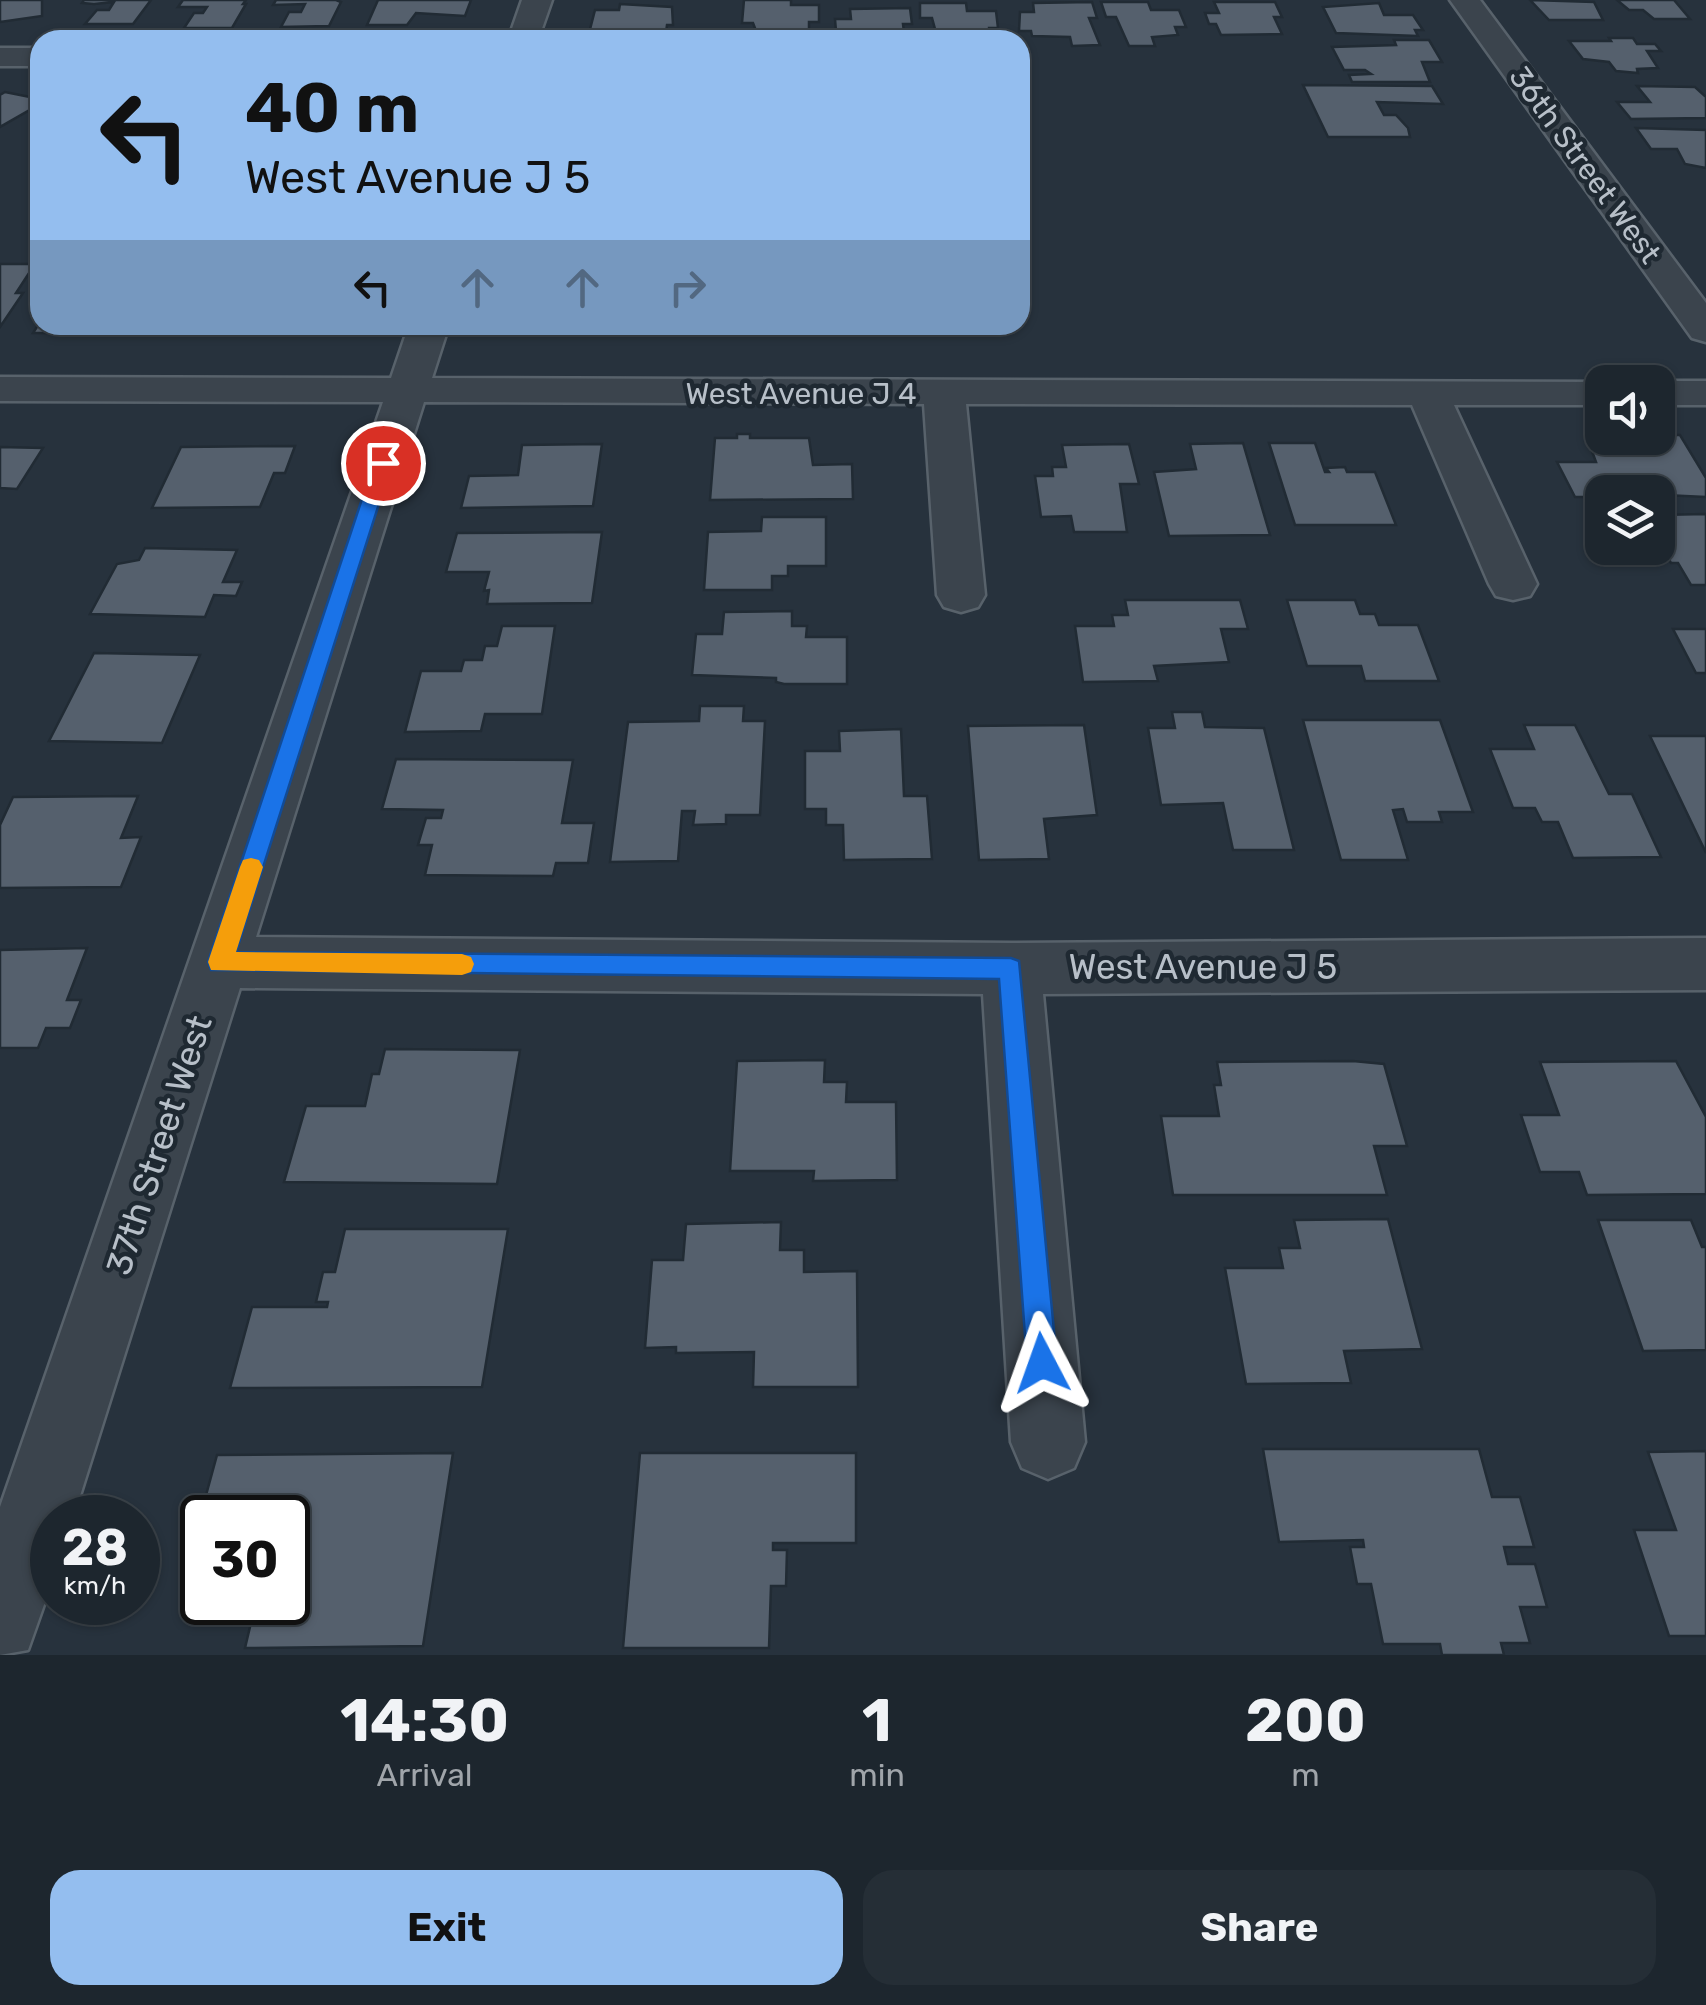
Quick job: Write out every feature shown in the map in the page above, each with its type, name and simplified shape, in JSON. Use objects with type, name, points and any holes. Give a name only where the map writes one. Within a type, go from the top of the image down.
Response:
[{"type":"street","points":[[526,30],[537,0]]},
{"type":"street","name":"36th Street West","points":[[1465,0],[1706,330]]},
{"type":"street","points":[[0,57],[30,57]]},
{"type":"street","name":"37th Street West","points":[[0,1622],[425,335]]},
{"type":"street","name":"West Avenue J 4","points":[[0,389],[1585,393]]},
{"type":"street","points":[[1675,393],[1706,392]]},
{"type":"street","points":[[944,394],[961,594]]},
{"type":"street","points":[[1428,394],[1512,584]]},
{"type":"street","name":"West Avenue J 5","points":[[220,962],[1011,969],[1706,964]]},
{"type":"street","points":[[1011,969],[1048,1442]]},
{"type":"building","points":[[0,0],[42,0],[42,16],[0,22]]},
{"type":"building","points":[[151,0],[133,24],[85,24],[97,10],[109,10],[114,2],[82,3]]},
{"type":"building","points":[[183,0],[246,0],[246,4],[232,28],[184,28],[194,13],[203,13],[207,7],[178,7]]},
{"type":"building","points":[[276,0],[341,2],[329,26],[281,27],[289,12],[301,12],[305,4],[273,5]]},
{"type":"building","points":[[378,0],[471,0],[465,16],[416,13],[407,25],[367,25]]},
{"type":"building","points":[[744,0],[791,0],[791,5],[819,5],[819,22],[809,22],[809,30],[756,30],[753,23],[742,23]]},
{"type":"building","points":[[1530,0],[1594,2],[1603,20],[1549,20]]},
{"type":"building","points":[[1617,0],[1674,0],[1690,19],[1654,19],[1643,10],[1629,10]]},
{"type":"building","points":[[1092,2],[1097,18],[1089,18],[1100,45],[1072,46],[1070,37],[1032,36],[1030,30],[1019,30],[1020,12],[1034,12],[1033,3]]},
{"type":"building","points":[[1101,2],[1148,2],[1151,10],[1179,10],[1186,27],[1175,27],[1178,35],[1152,37],[1155,46],[1129,46],[1116,17],[1106,17]]},
{"type":"building","points":[[1214,2],[1275,2],[1282,17],[1274,17],[1282,34],[1221,35],[1216,24],[1209,24],[1205,13],[1219,13]]},
{"type":"building","points":[[920,3],[966,3],[967,11],[996,11],[998,28],[935,30],[932,18],[920,18]]},
{"type":"building","points":[[1379,3],[1384,15],[1413,15],[1423,30],[1415,30],[1418,36],[1336,33],[1323,7]]},
{"type":"building","points":[[620,4],[672,7],[673,25],[667,25],[666,30],[590,30],[595,10],[619,10]]},
{"type":"building","points":[[910,8],[912,24],[903,24],[904,30],[836,30],[835,19],[851,19],[850,9]]},
{"type":"building","points":[[1609,38],[1633,38],[1637,44],[1655,44],[1661,51],[1647,51],[1658,68],[1637,69],[1638,73],[1616,71],[1609,62],[1583,59],[1569,41],[1611,41]]},
{"type":"building","points":[[1394,40],[1429,40],[1442,62],[1422,62],[1430,82],[1352,82],[1349,75],[1371,74],[1365,70],[1344,70],[1332,47],[1396,45]]},
{"type":"building","points":[[1303,85],[1432,86],[1443,104],[1377,102],[1384,115],[1396,115],[1408,128],[1410,137],[1328,137]]},
{"type":"building","points":[[1637,86],[1695,87],[1706,97],[1706,118],[1631,119],[1617,102],[1650,102]]},
{"type":"building","points":[[5,92],[30,97],[30,110],[0,127],[0,95]]},
{"type":"building","points":[[1636,128],[1706,130],[1706,168],[1685,164],[1677,149],[1651,149]]},
{"type":"building","points":[[0,264],[30,264],[30,272],[16,293],[23,293],[0,327]]},
{"type":"building","points":[[737,434],[750,434],[750,438],[809,438],[813,465],[852,464],[853,499],[710,500],[715,438],[737,438]]},
{"type":"building","points":[[1675,435],[1680,435],[1706,478],[1706,497],[1675,496],[1675,475],[1585,475],[1585,497],[1575,497],[1557,462],[1596,462],[1593,455],[1675,455]]},
{"type":"building","points":[[1243,443],[1270,535],[1169,536],[1154,472],[1196,469],[1190,444]]},
{"type":"building","points":[[1269,443],[1315,443],[1325,472],[1329,472],[1326,468],[1345,467],[1347,472],[1375,472],[1396,525],[1295,525]]},
{"type":"building","points":[[602,444],[593,506],[461,508],[469,476],[518,475],[522,445]]},
{"type":"building","points":[[1129,444],[1139,484],[1120,484],[1127,532],[1074,532],[1071,516],[1041,517],[1035,476],[1053,476],[1052,467],[1066,467],[1062,445]]},
{"type":"building","points":[[295,446],[285,473],[274,473],[260,507],[152,508],[181,447]]},
{"type":"building","points":[[0,447],[43,448],[17,489],[0,488]]},
{"type":"building","points":[[1706,514],[1706,585],[1691,585],[1678,563],[1675,515]]},
{"type":"building","points":[[762,517],[826,517],[826,566],[788,566],[788,576],[772,576],[772,590],[704,590],[708,532],[761,531]]},
{"type":"building","points":[[602,532],[592,603],[487,604],[489,590],[484,591],[489,572],[446,572],[457,533]]},
{"type":"building","points":[[145,548],[237,550],[223,582],[242,582],[236,596],[214,595],[205,617],[90,614],[117,564],[139,560]]},
{"type":"building","points":[[1125,600],[1240,600],[1248,629],[1221,629],[1229,662],[1154,666],[1158,681],[1083,682],[1075,626],[1114,626],[1112,615],[1128,615]]},
{"type":"building","points":[[1287,600],[1355,600],[1360,614],[1375,614],[1379,625],[1418,625],[1439,681],[1365,681],[1361,666],[1307,666]]},
{"type":"building","points":[[792,611],[792,626],[807,626],[806,637],[847,637],[847,684],[784,684],[776,682],[776,678],[692,675],[696,634],[722,634],[724,612]]},
{"type":"building","points":[[502,626],[555,626],[542,714],[485,714],[481,731],[405,732],[421,671],[461,671],[464,660],[482,660],[485,646],[497,646]]},
{"type":"building","points":[[1673,629],[1706,629],[1706,673],[1696,673]]},
{"type":"building","points":[[94,653],[200,655],[162,743],[49,741]]},
{"type":"building","points":[[700,706],[744,706],[743,721],[765,721],[760,815],[726,815],[726,824],[693,825],[695,811],[682,811],[678,861],[610,862],[628,722],[699,721]]},
{"type":"building","points":[[1172,712],[1202,712],[1205,727],[1264,728],[1294,850],[1233,850],[1223,803],[1161,805],[1148,728],[1175,728]]},
{"type":"building","points":[[1303,720],[1440,720],[1473,812],[1439,812],[1442,822],[1407,822],[1403,809],[1393,810],[1408,860],[1341,860]]},
{"type":"building","points":[[1084,725],[1097,815],[1044,819],[1049,859],[979,860],[968,726]]},
{"type":"building","points":[[1524,725],[1575,725],[1609,794],[1632,794],[1661,857],[1573,858],[1558,822],[1542,822],[1535,808],[1513,808],[1490,749],[1534,749]]},
{"type":"building","points":[[901,729],[904,796],[927,796],[932,859],[844,860],[843,825],[826,825],[826,809],[805,809],[805,751],[840,751],[839,731]]},
{"type":"building","points":[[1650,736],[1706,736],[1706,853]]},
{"type":"building","points":[[396,759],[573,760],[562,823],[594,823],[588,863],[556,863],[553,876],[425,875],[432,845],[418,845],[426,818],[441,818],[443,810],[382,809]]},
{"type":"building","points":[[138,796],[121,838],[141,837],[121,887],[0,888],[0,825],[13,797]]},
{"type":"building","points":[[87,948],[67,1000],[81,1000],[70,1028],[46,1028],[38,1048],[0,1048],[0,950]]},
{"type":"building","points":[[385,1049],[520,1050],[497,1184],[284,1182],[306,1106],[365,1106],[372,1074],[379,1074]]},
{"type":"building","points":[[825,1060],[824,1082],[847,1082],[846,1102],[896,1102],[897,1180],[813,1181],[814,1171],[730,1171],[737,1061]]},
{"type":"building","points":[[1676,1061],[1706,1117],[1706,1194],[1587,1195],[1579,1172],[1540,1172],[1521,1115],[1559,1115],[1540,1062]]},
{"type":"building","points":[[1217,1062],[1384,1064],[1407,1146],[1374,1146],[1387,1195],[1173,1195],[1161,1116],[1219,1116],[1214,1085],[1221,1085]]},
{"type":"building","points":[[1388,1219],[1422,1349],[1344,1351],[1351,1383],[1246,1384],[1225,1268],[1283,1268],[1279,1248],[1300,1248],[1294,1220]]},
{"type":"building","points":[[1598,1220],[1691,1220],[1702,1247],[1706,1247],[1706,1350],[1643,1351]]},
{"type":"building","points":[[781,1222],[780,1250],[804,1250],[804,1272],[857,1271],[858,1387],[753,1387],[754,1352],[676,1353],[676,1347],[645,1348],[652,1260],[683,1260],[686,1224]]},
{"type":"building","points":[[345,1229],[508,1229],[482,1387],[230,1388],[252,1307],[327,1307],[328,1302],[316,1302],[323,1272],[335,1272]]},
{"type":"building","points":[[1263,1449],[1479,1449],[1492,1497],[1520,1497],[1534,1547],[1504,1547],[1508,1564],[1535,1564],[1547,1607],[1520,1607],[1530,1643],[1501,1643],[1504,1655],[1442,1655],[1440,1644],[1383,1644],[1371,1584],[1357,1584],[1350,1547],[1364,1547],[1363,1540],[1279,1542]]},
{"type":"building","points":[[1706,1451],[1706,1636],[1669,1636],[1634,1530],[1676,1530],[1648,1452]]},
{"type":"building","points":[[453,1453],[423,1646],[245,1648],[250,1625],[310,1625],[310,1495],[206,1495],[217,1455]]},
{"type":"building","points":[[640,1453],[856,1453],[856,1543],[773,1543],[773,1550],[787,1550],[786,1586],[771,1586],[769,1648],[623,1648]]},
{"type":"slow traffic","points":[[251,867],[220,962],[462,964]]},
{"type":"route","points":[[383,463],[220,962],[1011,969],[1042,1363]]}]
